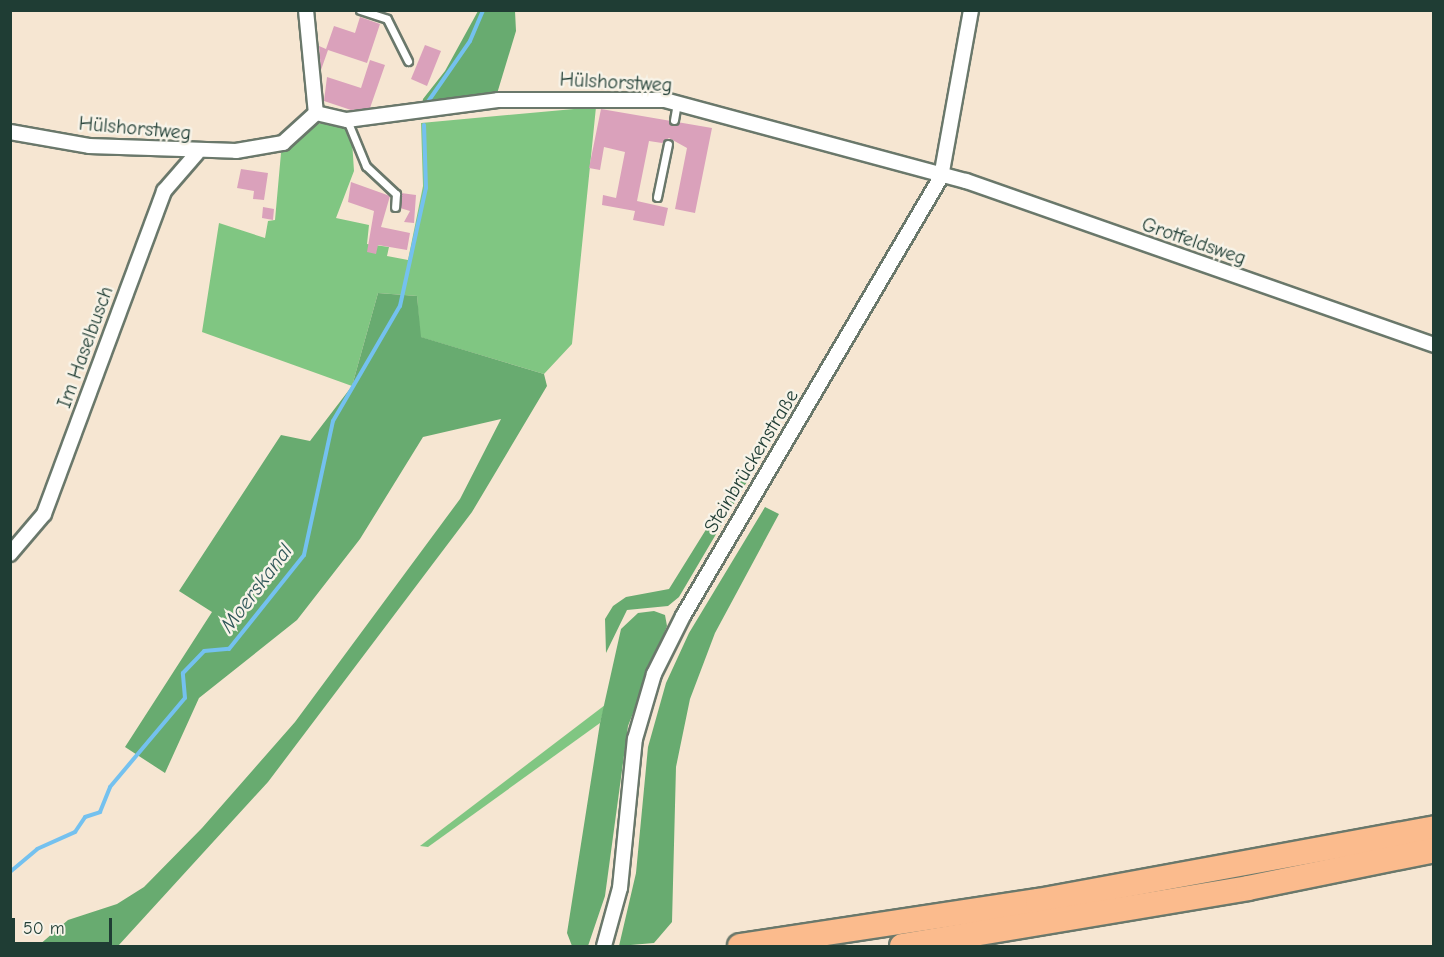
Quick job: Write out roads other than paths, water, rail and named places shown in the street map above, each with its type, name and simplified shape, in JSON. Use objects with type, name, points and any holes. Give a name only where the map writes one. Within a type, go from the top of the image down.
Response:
[{"type":"highway","points":[[740,946],[1038,901],[1434,828]]},
{"type":"highway","points":[[902,946],[1237,890],[1434,850]]},
{"type":"street","points":[[306,10],[316,113]]},
{"type":"street","name":"Steinbrückenstraße","points":[[604,946],[611,925],[635,739],[654,674],[683,616],[941,177],[971,10]]},
{"type":"street","name":"Hülshorstweg","points":[[10,132],[89,146],[197,153],[283,143],[316,113],[347,120],[498,100],[592,97],[677,103],[941,177]]},
{"type":"street","name":"Im Haselbusch","points":[[10,554],[44,514],[164,191],[197,153]]},
{"type":"street","name":"Grotfeldsweg","points":[[941,177],[1434,345]]},
{"type":"lane","points":[[360,10],[387,19],[408,61]]},
{"type":"lane","points":[[674,120],[677,103]]},
{"type":"lane","points":[[347,120],[366,166],[396,194],[394,207]]},
{"type":"lane","points":[[657,198],[668,144]]},
{"type":"waterway","name":"Moerskanal","points":[[425,106],[470,41],[483,10]]},
{"type":"waterway","name":"Moerskanal","points":[[10,872],[37,849],[75,832],[85,817],[100,812],[110,787],[185,698],[183,673],[204,651],[229,649],[304,555],[333,421],[400,306],[426,188],[424,125]]}]
